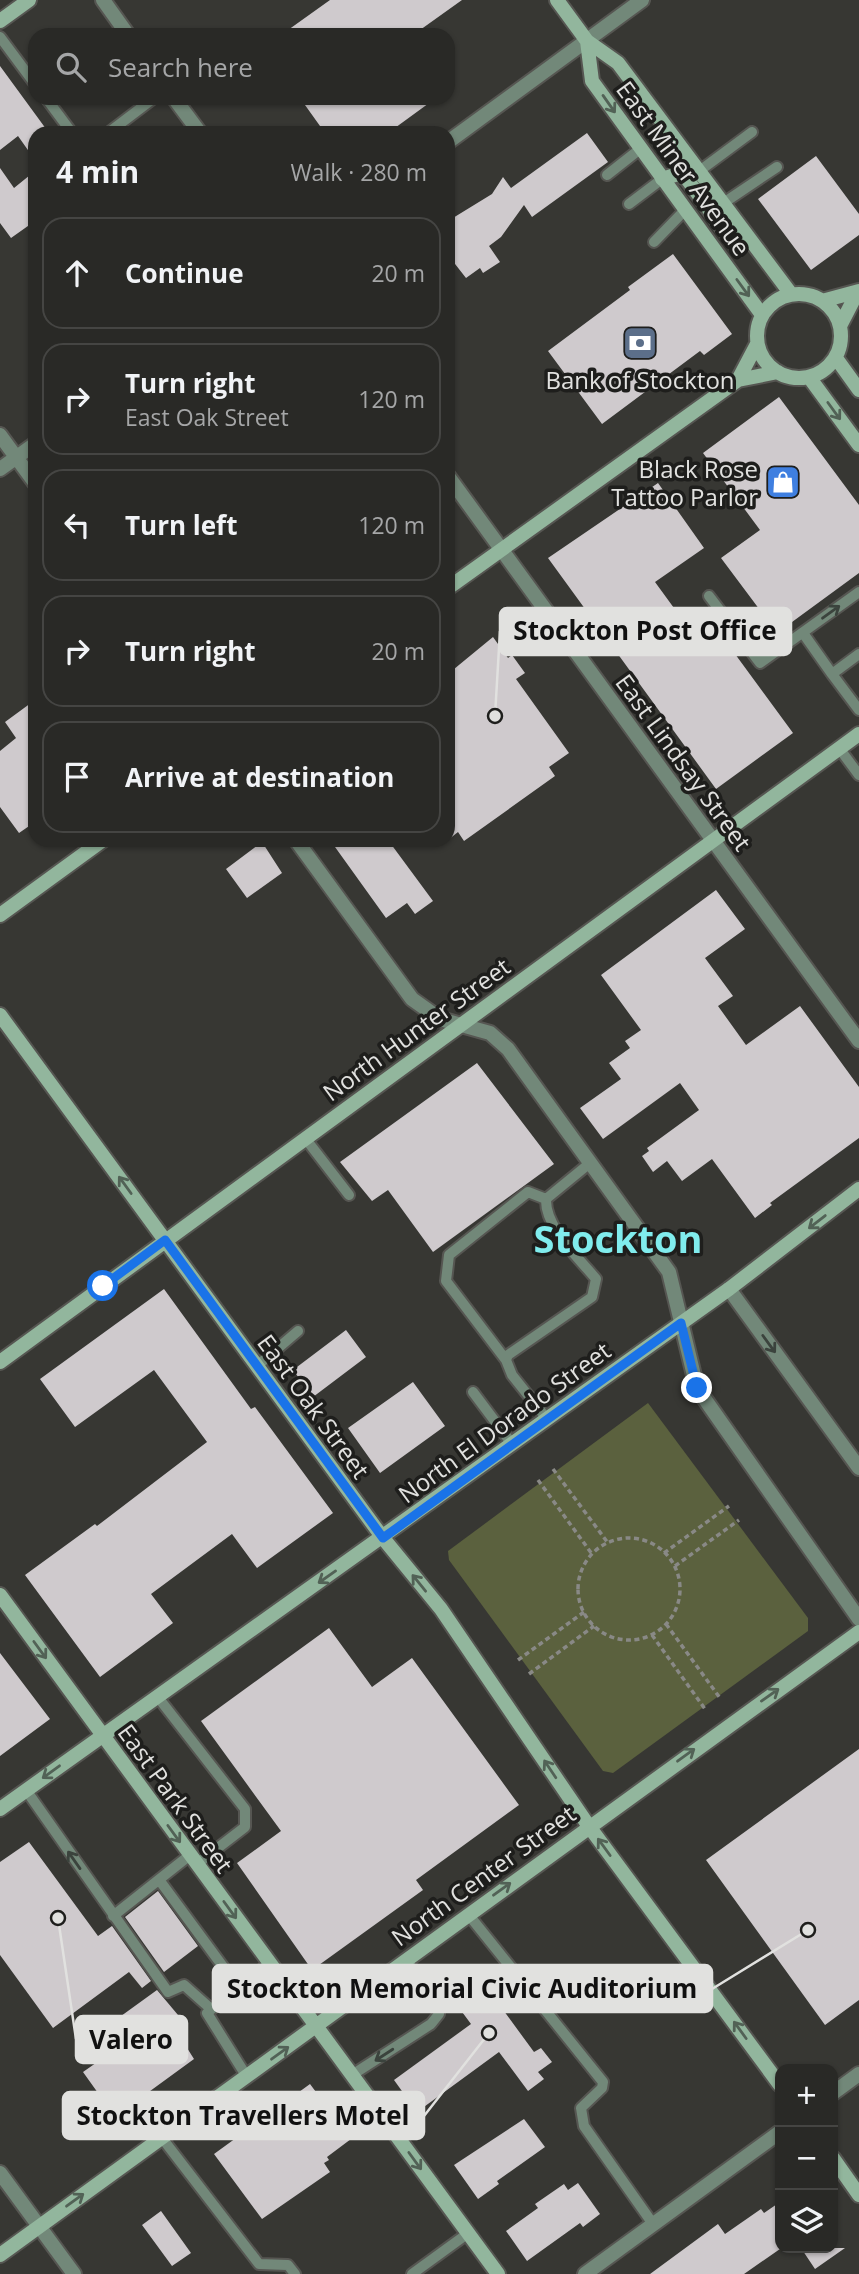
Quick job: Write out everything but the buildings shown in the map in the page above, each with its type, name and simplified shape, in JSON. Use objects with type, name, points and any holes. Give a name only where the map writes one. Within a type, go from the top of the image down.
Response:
[{"type":"street","points":[[0,22],[30,0]]},
{"type":"street","points":[[103,0],[123,28]]},
{"type":"street","name":"East Miner Avenue","points":[[557,0],[587,41],[618,63],[792,294]]},
{"type":"street","points":[[455,137],[642,0]]},
{"type":"street","name":"East Miner Avenue","points":[[587,41],[592,80],[762,315]]},
{"type":"street","points":[[179,105],[195,126]]},
{"type":"street","points":[[662,179],[678,174],[687,179],[724,230],[748,237]]},
{"type":"street","points":[[685,210],[706,207]]},
{"type":"street","points":[[822,301],[858,292]]},
{"type":"street","points":[[840,326],[858,292]]},
{"type":"street","points":[[792,294],[805,294],[822,301],[837,317],[840,326],[841,344],[836,358],[826,369],[799,379],[778,372],[763,358],[757,344],[757,331],[762,315],[779,299],[792,294]]},
{"type":"street","points":[[738,380],[757,344]]},
{"type":"street","points":[[836,358],[859,390]]},
{"type":"street","points":[[455,583],[738,380],[778,372]]},
{"type":"street","points":[[809,377],[859,446]]},
{"type":"street","points":[[0,435],[28,474]]},
{"type":"street","points":[[0,469],[28,449]]},
{"type":"street","name":"East Lindsay Street","points":[[455,485],[859,1041]]},
{"type":"street","name":"North Hunter Street","points":[[0,1362],[859,734]]},
{"type":"street","points":[[0,915],[93,847]]},
{"type":"street","points":[[301,847],[412,999],[423,1009],[460,1026],[490,1033],[508,1049],[669,1272],[697,1388],[859,1619]]},
{"type":"street","name":"East Oak Street","points":[[0,1015],[383,1538],[441,1609],[588,1825],[775,2078]]},
{"type":"street","name":"North El Dorado Street","points":[[0,1809],[729,1289],[859,1189]]},
{"type":"street","points":[[729,1289],[859,1468]]},
{"type":"street","name":"East Park Street","points":[[0,1595],[498,2274]]},
{"type":"street","name":"North Center Street","points":[[0,2255],[317,2027],[588,1825],[859,1632]]},
{"type":"street","points":[[838,2089],[859,2074]]},
{"type":"street","points":[[585,2274],[775,2136]]},
{"type":"street","points":[[838,2165],[859,2194]]},
{"type":"street","points":[[0,2173],[74,2274]]},
{"type":"lane","points":[[0,37],[28,75]]},
{"type":"lane","points":[[51,105],[67,126]]},
{"type":"lane","points":[[117,126],[146,105]]},
{"type":"lane","points":[[698,172],[752,132]]},
{"type":"lane","points":[[607,175],[640,149]]},
{"type":"lane","points":[[722,204],[777,167]]},
{"type":"lane","points":[[629,204],[662,179]]},
{"type":"lane","points":[[654,242],[685,210]]},
{"type":"lane","points":[[709,596],[760,663],[859,592]]},
{"type":"lane","points":[[803,633],[859,710]]},
{"type":"lane","points":[[832,674],[859,654]]},
{"type":"lane","points":[[839,748],[859,775]]},
{"type":"lane","points":[[306,1138],[349,1195]]},
{"type":"lane","points":[[546,1199],[590,1163]]},
{"type":"lane","points":[[546,1199],[528,1192],[449,1255],[446,1281],[506,1360],[512,1375],[547,1419]]},
{"type":"lane","points":[[506,1360],[508,1355],[592,1297],[595,1290],[596,1279],[551,1221],[546,1199]]},
{"type":"lane","points":[[257,1366],[298,1331]]},
{"type":"lane","points":[[473,1392],[512,1444]]},
{"type":"lane","points":[[113,1916],[160,1881],[245,1827],[245,1809],[158,1696]]},
{"type":"lane","points":[[26,1790],[168,1992],[184,1985],[209,2011],[247,2077]]},
{"type":"lane","points":[[160,1881],[238,1987]]},
{"type":"lane","points":[[468,1914],[603,2082],[602,2088],[581,2108],[584,2126],[653,2224]]},
{"type":"lane","points":[[352,2075],[431,2024],[439,2014],[437,2001],[407,1960]]},
{"type":"lane","points":[[209,2011],[270,1963]]},
{"type":"lane","points":[[162,2138],[259,2264],[288,2264],[295,2274]]},
{"type":"lane","points":[[412,2274],[467,2234]]},
{"type":"path","points":[[553,1469],[608,1543]]},
{"type":"path","points":[[538,1480],[592,1554]]},
{"type":"path","points":[[664,1553],[729,1506]]},
{"type":"path","points":[[674,1566],[739,1520]]},
{"type":"path","points":[[624,1538],[639,1539],[664,1553],[674,1566],[679,1597],[666,1624],[652,1635],[632,1640],[618,1639],[594,1626],[584,1612],[578,1594],[579,1578],[592,1554],[608,1543],[624,1538]]},
{"type":"path","points":[[518,1660],[584,1612]]},
{"type":"path","points":[[666,1624],[720,1698]]},
{"type":"path","points":[[529,1674],[594,1626]]},
{"type":"path","points":[[652,1635],[705,1709]]},
{"type":"green space","points":[[648,1403],[808,1618],[808,1631],[613,1773],[603,1771],[449,1560],[448,1551]]},
{"type":"place","name":"Bank of Stockton","points":[[640,343]]},
{"type":"place","name":"Black Rose Tattoo Parlor","points":[[783,482]]},
{"type":"place","name":"Stockton Post Office","points":[[495,716]]},
{"type":"place","name":"Valero","points":[[58,1918]]},
{"type":"place","name":"Stockton Memorial Civic Auditorium","points":[[808,1930]]},
{"type":"place","name":"Stockton Travellers Motel","points":[[489,2033]]},
{"type":"district","name":"Stockton","points":[[618,1238]]},
{"type":"route","points":[[103,1286],[165,1240],[383,1538],[681,1323],[697,1388]]}]
